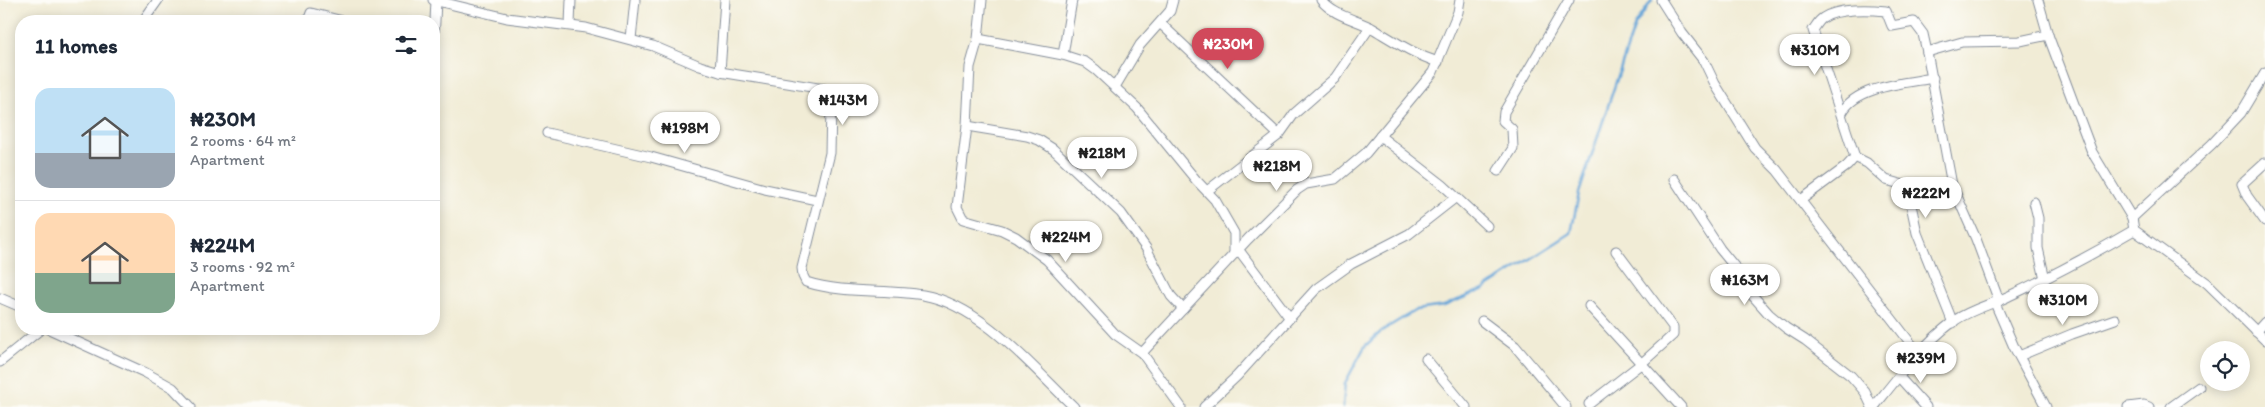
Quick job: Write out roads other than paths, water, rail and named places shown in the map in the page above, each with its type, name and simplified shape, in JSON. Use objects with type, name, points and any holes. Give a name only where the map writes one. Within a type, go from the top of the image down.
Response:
[{"type":"street","points":[[147,15],[158,0]]},
{"type":"street","points":[[570,24],[571,0]]},
{"type":"street","points":[[631,39],[635,0]]},
{"type":"street","points":[[720,72],[725,0]]},
{"type":"street","points":[[982,0],[978,38],[970,67],[967,126],[957,207],[958,214],[963,219],[1002,230],[1031,247],[1047,260],[1114,334],[1142,353],[1181,407]]},
{"type":"street","points":[[1063,55],[1072,0]]},
{"type":"street","points":[[1114,87],[1140,45],[1170,11],[1173,0]]},
{"type":"street","points":[[1321,0],[1344,17],[1370,28],[1408,51],[1438,62]]},
{"type":"street","points":[[1142,353],[1236,251],[1298,190],[1306,184],[1335,179],[1366,153],[1433,72],[1458,12],[1460,0]]},
{"type":"street","points":[[1498,171],[1513,148],[1512,129],[1503,120],[1504,112],[1569,0]]},
{"type":"street","points":[[1661,0],[1682,33],[1704,60],[1715,84],[1755,148],[1777,170],[1801,200],[1919,354]]},
{"type":"street","points":[[2038,0],[2048,35],[2092,152],[2132,218],[2134,230],[2207,283],[2265,340]]},
{"type":"street","points":[[434,15],[434,1],[507,18],[570,24],[631,39],[720,72],[811,85],[824,89],[830,95],[830,153],[817,200],[802,268],[806,282],[872,292],[924,295],[963,310],[986,324],[1074,407]]},
{"type":"street","points":[[1953,322],[1916,233],[1907,186],[1886,180],[1867,163],[1855,157],[1813,30],[1822,18],[1843,12],[1886,11],[1892,26],[1914,22],[1923,34],[1933,78],[1952,185],[1976,239],[1997,302],[2019,356],[2046,407]]},
{"type":"street","points":[[1160,23],[1279,134]]},
{"type":"street","points":[[1206,191],[1279,134],[1298,109],[1335,78],[1370,28]]},
{"type":"street","points":[[1927,52],[1962,42],[2020,41],[2048,35]]},
{"type":"street","points":[[978,38],[1063,55],[1085,62],[1114,87],[1137,108],[1215,200],[1234,234],[1236,251],[1289,317]]},
{"type":"street","points":[[2132,218],[2212,144],[2235,120],[2265,73]]},
{"type":"street","points":[[1842,113],[1851,100],[1881,88],[1933,78]]},
{"type":"street","points":[[967,126],[1027,136],[1038,140],[1052,149],[1121,213],[1146,248],[1171,296],[1183,309]]},
{"type":"street","points":[[547,134],[652,157],[765,189],[817,200]]},
{"type":"street","points":[[1380,136],[1443,185],[1455,198],[1488,226]]},
{"type":"street","points":[[1801,200],[1847,166],[1855,157]]},
{"type":"street","points":[[2265,163],[2242,184],[2247,196],[2265,221]]},
{"type":"street","points":[[1674,179],[1720,249],[1743,277],[1753,296],[1769,314],[1786,328],[1805,340],[1851,376],[1865,392],[1873,407],[1919,354],[1953,322],[1970,311],[1997,302],[2045,279],[2134,230]]},
{"type":"street","points":[[1204,407],[1237,376],[1289,317],[1316,290],[1351,264],[1409,234],[1455,198]]},
{"type":"street","points":[[2034,202],[2038,218],[2038,248],[2045,279]]},
{"type":"street","points":[[1234,234],[1248,239]]},
{"type":"street","points":[[1589,404],[1642,363],[1673,335],[1673,327],[1616,251]]},
{"type":"street","points":[[0,298],[15,304]]},
{"type":"street","points":[[1590,306],[1681,407]]},
{"type":"street","points":[[2019,356],[2115,319]]},
{"type":"street","points":[[1482,321],[1515,346],[1566,407]]},
{"type":"street","points":[[2256,332],[2265,322]]},
{"type":"street","points":[[0,362],[34,335]]},
{"type":"street","points":[[62,335],[146,373],[173,388],[191,407]]},
{"type":"street","points":[[1426,359],[1466,407]]},
{"type":"street","points":[[1899,377],[1926,407]]},
{"type":"street","points":[[2170,407],[2199,387]]},
{"type":"street","points":[[2128,407],[2144,405],[2149,407]]},
{"type":"waterway","points":[[1343,407],[1345,383],[1365,346],[1383,330],[1416,310],[1444,306],[1484,289],[1571,233],[1579,193],[1635,25],[1652,0]]}]
